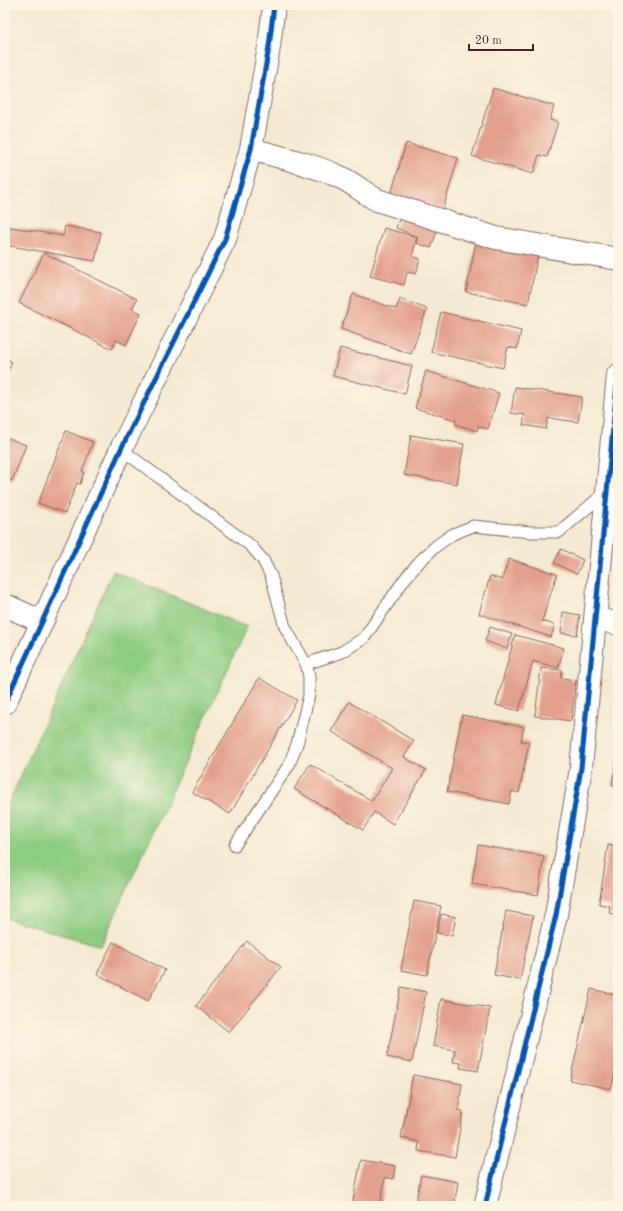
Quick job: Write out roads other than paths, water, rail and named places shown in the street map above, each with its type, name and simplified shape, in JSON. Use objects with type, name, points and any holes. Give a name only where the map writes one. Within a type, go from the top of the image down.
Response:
[{"type":"street","points":[[5,703],[121,449],[225,239],[251,149],[269,47],[274,5]]},
{"type":"street","points":[[251,149],[325,170],[354,185],[362,192],[377,200],[496,238],[618,260]]},
{"type":"street","points":[[485,1206],[556,915],[581,768],[618,375]]},
{"type":"street","points":[[5,604],[42,622]]},
{"type":"street","points":[[595,618],[618,624]]},
{"type":"lane","points":[[121,449],[252,546],[263,560],[271,576],[285,627],[306,664],[309,676],[308,701],[297,744],[289,765],[235,845]]},
{"type":"lane","points":[[306,664],[342,652],[359,642],[404,580],[420,561],[436,546],[453,534],[472,526],[531,532],[559,532],[607,491]]}]
